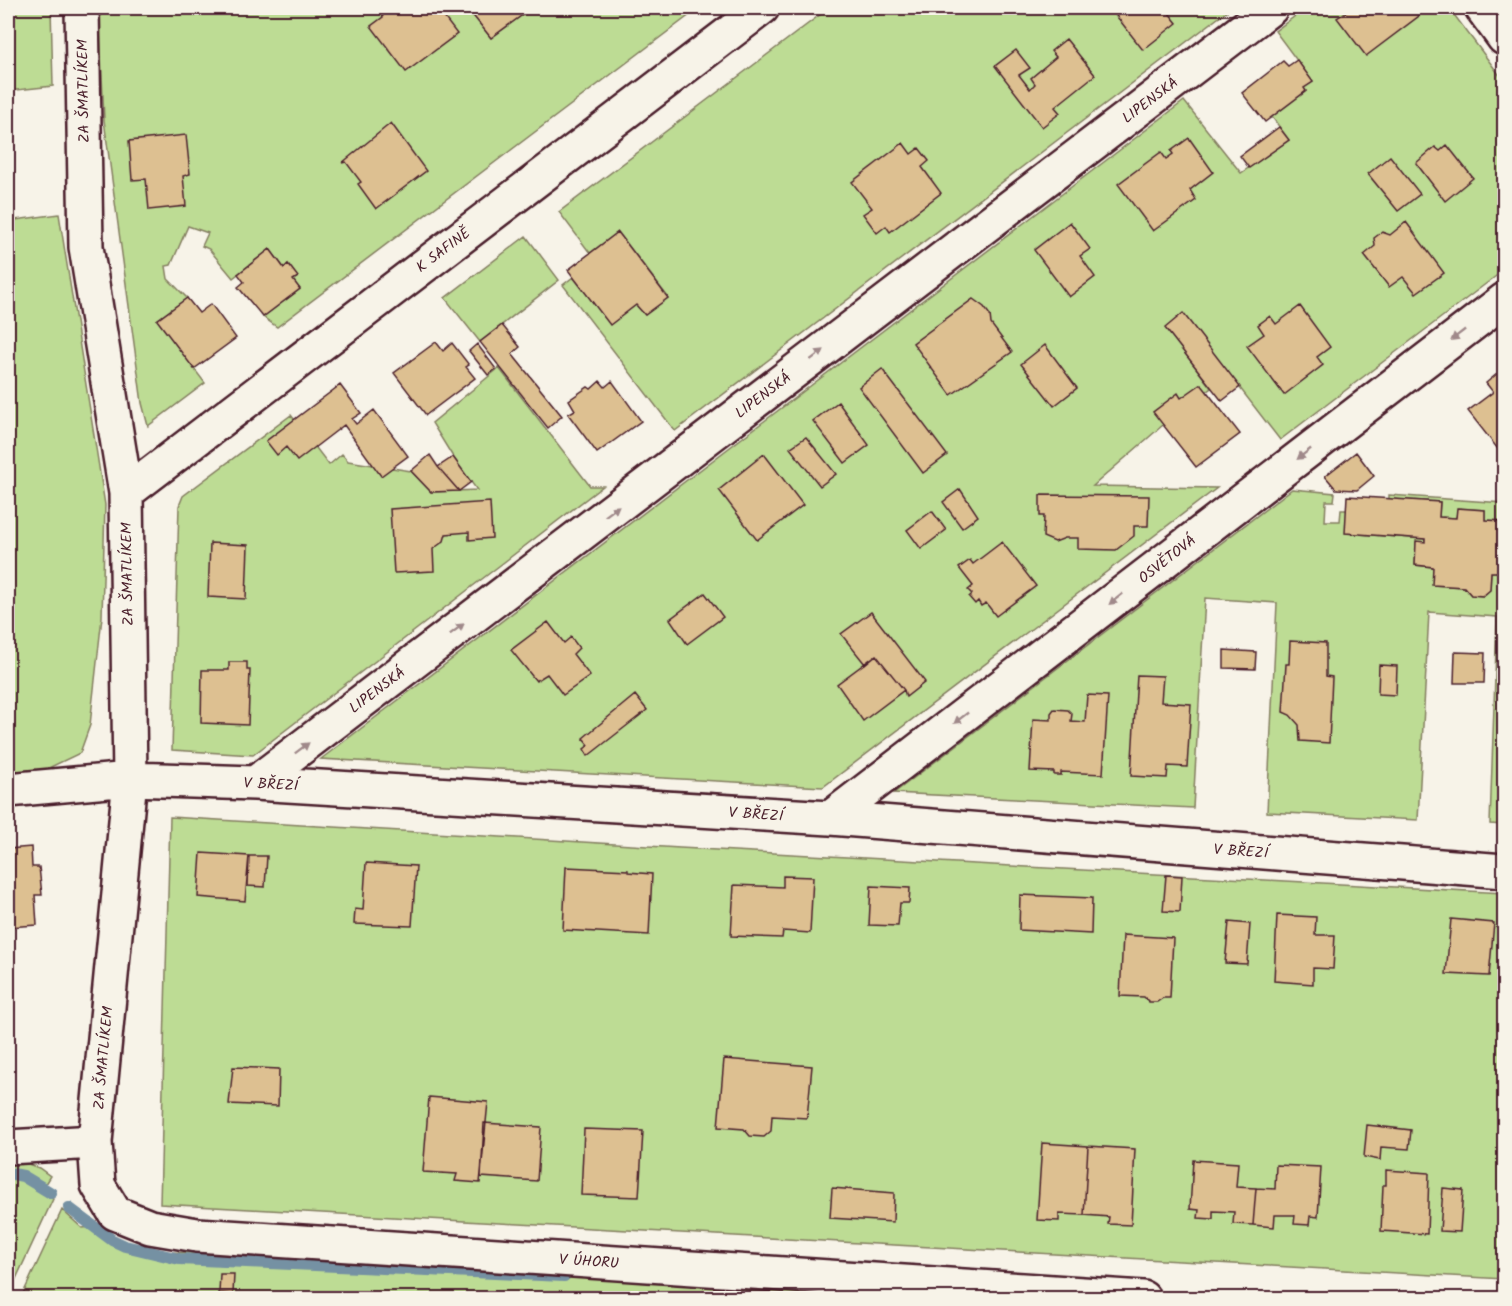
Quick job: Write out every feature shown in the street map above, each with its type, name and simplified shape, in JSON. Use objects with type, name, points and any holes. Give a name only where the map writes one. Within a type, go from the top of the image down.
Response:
[{"type":"street","name":"ZA ŠMATLÍKEM","points":[[82,8],[86,247],[126,494],[130,779],[95,1142]]},
{"type":"street","name":"K SAFINĚ","points":[[126,494],[762,8]]},
{"type":"street","name":"LIPENSKÁ","points":[[255,783],[1271,8]]},
{"type":"street","points":[[1482,8],[1504,38]]},
{"type":"street","name":"OSVĚTOVÁ","points":[[830,819],[1504,300]]},
{"type":"street","name":"V BŘEZÍ","points":[[8,790],[130,779],[255,783],[830,819],[1504,871]]},
{"type":"street","points":[[8,1147],[95,1142]]},
{"type":"street","name":"V ÚHORU","points":[[95,1142],[98,1185],[115,1213],[150,1227],[197,1235],[1143,1299]]},
{"type":"green space","points":[[51,8],[53,86],[8,91],[8,9]]},
{"type":"green space","points":[[99,8],[467,8],[491,38],[532,8],[699,8],[277,327],[263,317],[300,289],[293,280],[297,277],[288,264],[284,268],[270,249],[233,278],[209,249],[202,246],[208,233],[188,226],[171,265],[166,266],[168,279],[187,298],[157,320],[205,383],[148,426],[142,403],[104,120]]},
{"type":"green space","points":[[829,8],[1231,8],[675,431],[563,285],[573,277],[610,324],[636,305],[645,315],[668,297],[618,232],[590,253],[559,212]]},
{"type":"green space","points":[[1306,8],[1449,8],[1504,81],[1504,270],[1280,440],[1183,314],[1166,328],[1211,388],[1163,425],[1093,486],[1217,488],[823,787],[321,759],[1184,101],[1241,173],[1289,140],[1272,117],[1306,91],[1304,88],[1313,82],[1275,31]]},
{"type":"green space","points":[[59,214],[105,505],[102,617],[90,725],[80,753],[38,773],[8,776],[8,221]]},
{"type":"green space","points":[[526,236],[559,280],[480,342],[445,298]]},
{"type":"green space","points":[[499,368],[590,486],[603,486],[253,755],[172,750],[179,506],[183,496],[291,415],[329,465],[342,454],[348,461],[411,471],[431,492],[477,490],[432,423]]},
{"type":"green space","points":[[1292,489],[1335,493],[1334,501],[1326,501],[1325,521],[1340,521],[1341,510],[1347,510],[1346,533],[1425,539],[1425,542],[1416,542],[1415,565],[1433,567],[1433,585],[1464,587],[1471,595],[1483,596],[1490,590],[1491,572],[1504,572],[1504,825],[1490,824],[1497,617],[1429,612],[1418,820],[1267,812],[1277,603],[1205,598],[1193,808],[894,793]]},
{"type":"green space","points":[[1389,495],[1504,503],[1504,521],[1485,520],[1485,510],[1458,508],[1456,518],[1439,517],[1440,502],[1389,499]]},
{"type":"green space","points":[[170,817],[680,848],[1504,893],[1504,1279],[160,1204]]},
{"type":"green space","points":[[20,1161],[39,1168],[50,1176],[40,1192],[53,1199],[8,1296],[8,1162]]},
{"type":"green space","points":[[62,1210],[82,1228],[95,1227],[142,1248],[168,1252],[224,1254],[294,1264],[676,1281],[971,1298],[21,1298]]},
{"type":"building","points":[[378,8],[437,8],[457,34],[406,72],[371,26],[383,17]]},
{"type":"building","points":[[467,8],[532,8],[491,38]]},
{"type":"building","points":[[1110,8],[1165,8],[1177,23],[1143,50]]},
{"type":"building","points":[[1352,8],[1413,8],[1419,16],[1366,56],[1337,18]]},
{"type":"building","points":[[1066,39],[1095,75],[1055,107],[1060,113],[1042,127],[995,66],[1016,50],[1030,68],[1019,75],[1030,89],[1035,84],[1031,78],[1056,57],[1051,51]]},
{"type":"building","points":[[1297,60],[1313,82],[1304,88],[1306,91],[1265,122],[1242,93],[1283,61],[1288,66]]},
{"type":"building","points":[[391,123],[426,171],[376,209],[358,184],[361,182],[346,162],[342,163]]},
{"type":"building","points":[[1279,127],[1289,140],[1249,168],[1240,156]]},
{"type":"building","points":[[186,135],[190,174],[183,176],[186,206],[149,210],[146,179],[132,180],[129,141]]},
{"type":"building","points":[[1189,138],[1213,172],[1190,190],[1196,200],[1153,231],[1118,184],[1161,152],[1166,159],[1173,154],[1171,151]]},
{"type":"building","points":[[903,143],[911,154],[919,148],[929,161],[922,167],[941,193],[890,232],[886,226],[877,233],[863,214],[872,208],[852,182]]},
{"type":"building","points":[[1447,145],[1473,178],[1445,201],[1416,163],[1435,147],[1440,151]]},
{"type":"building","points":[[1390,156],[1420,194],[1398,211],[1368,174]]},
{"type":"building","points":[[1070,222],[1090,249],[1080,256],[1095,277],[1069,297],[1034,250]]},
{"type":"building","points":[[1406,222],[1444,273],[1416,293],[1403,277],[1389,287],[1364,255],[1375,246],[1374,238],[1382,232],[1390,235]]},
{"type":"building","points":[[618,232],[668,298],[645,315],[636,305],[610,325],[568,270]]},
{"type":"building","points":[[270,249],[284,268],[288,264],[298,277],[293,280],[300,289],[263,317],[238,287],[244,282],[238,274]]},
{"type":"building","points":[[187,298],[199,313],[211,304],[236,338],[194,369],[157,320]]},
{"type":"building","points":[[973,299],[990,315],[991,324],[1012,352],[951,395],[913,343]]},
{"type":"building","points":[[1300,306],[1330,347],[1317,357],[1323,365],[1284,395],[1247,346],[1264,334],[1258,325],[1270,316],[1276,324]]},
{"type":"building","points":[[1183,313],[1240,387],[1222,401],[1165,328]]},
{"type":"building","points":[[502,325],[520,347],[512,354],[562,416],[548,428],[480,342]]},
{"type":"building","points":[[436,342],[443,351],[452,343],[469,365],[466,367],[475,378],[426,415],[394,373]]},
{"type":"building","points":[[477,344],[496,369],[488,375],[469,351]]},
{"type":"building","points":[[1045,345],[1077,388],[1054,406],[1021,364]]},
{"type":"building","points":[[1504,368],[1504,448],[1501,453],[1468,411],[1493,392],[1486,383]]},
{"type":"building","points":[[882,369],[947,455],[923,473],[859,387]]},
{"type":"building","points":[[600,381],[605,387],[612,381],[641,421],[597,453],[568,414],[575,410],[569,400],[588,387],[591,389]]},
{"type":"building","points":[[1201,384],[1240,434],[1196,467],[1153,412],[1178,393],[1181,398]]},
{"type":"building","points":[[340,385],[361,413],[352,419],[356,424],[374,410],[408,456],[381,476],[344,425],[297,461],[286,447],[277,455],[266,441]]},
{"type":"building","points":[[838,402],[869,445],[845,463],[813,421]]},
{"type":"building","points":[[806,437],[836,474],[820,486],[790,448]]},
{"type":"building","points":[[1356,452],[1374,476],[1357,490],[1336,489],[1325,476]]},
{"type":"building","points":[[764,454],[803,505],[757,540],[719,490]]},
{"type":"building","points":[[430,455],[459,491],[431,492],[411,471]]},
{"type":"building","points":[[453,457],[471,482],[459,491],[438,467]]},
{"type":"building","points":[[960,489],[978,516],[962,528],[943,502]]},
{"type":"building","points":[[1040,495],[1149,496],[1148,526],[1134,526],[1134,536],[1116,550],[1078,549],[1078,538],[1065,538],[1055,542],[1043,537],[1044,516],[1040,516]]},
{"type":"building","points":[[1347,496],[1440,502],[1439,517],[1456,518],[1457,508],[1485,510],[1485,520],[1504,521],[1504,572],[1491,572],[1490,590],[1483,596],[1471,595],[1464,587],[1432,585],[1433,567],[1415,565],[1416,541],[1425,542],[1425,539],[1345,533]]},
{"type":"building","points":[[490,502],[492,538],[469,540],[469,532],[446,534],[444,541],[433,549],[434,571],[394,573],[390,509]]},
{"type":"building","points":[[932,511],[946,530],[921,549],[907,530]]},
{"type":"building","points":[[1002,542],[1036,586],[996,616],[986,603],[981,606],[978,601],[975,604],[969,597],[972,594],[968,590],[973,586],[959,568],[970,560],[973,564]]},
{"type":"building","points":[[210,543],[248,545],[246,599],[208,597]]},
{"type":"building","points":[[705,593],[723,617],[687,644],[670,619]]},
{"type":"building","points":[[871,612],[925,682],[906,697],[904,690],[876,655],[865,664],[841,634]]},
{"type":"building","points":[[548,622],[564,643],[571,637],[579,648],[573,654],[590,676],[563,695],[547,674],[536,681],[511,650]]},
{"type":"building","points":[[1290,641],[1326,643],[1326,676],[1332,677],[1329,743],[1300,741],[1299,725],[1290,715],[1283,712]]},
{"type":"building","points":[[1224,650],[1256,652],[1255,669],[1224,668]]},
{"type":"building","points":[[1455,652],[1485,653],[1484,683],[1454,683]]},
{"type":"building","points":[[876,655],[904,690],[863,721],[837,684]]},
{"type":"building","points":[[229,662],[247,662],[247,670],[250,670],[248,725],[201,723],[202,670],[229,670]]},
{"type":"building","points":[[1379,665],[1397,666],[1396,695],[1378,694]]},
{"type":"building","points":[[1137,675],[1163,676],[1161,702],[1191,704],[1187,767],[1168,766],[1167,778],[1131,776]]},
{"type":"building","points":[[635,695],[647,710],[588,756],[584,749],[589,745],[583,738]]},
{"type":"building","points":[[1087,695],[1108,696],[1103,774],[1061,772],[1061,775],[1054,775],[1054,772],[1030,771],[1033,719],[1051,720],[1051,713],[1054,709],[1068,710],[1072,714],[1071,721],[1085,722]]},
{"type":"building","points":[[31,847],[32,867],[39,867],[42,895],[35,895],[37,925],[8,927],[8,849]]},
{"type":"building","points":[[201,853],[249,856],[245,901],[198,897]]},
{"type":"building","points":[[249,856],[267,856],[265,887],[248,886]]},
{"type":"building","points":[[366,863],[416,866],[412,926],[354,924],[355,909],[363,910]]},
{"type":"building","points":[[566,867],[628,870],[628,872],[652,874],[649,935],[563,930]]},
{"type":"building","points":[[1166,875],[1182,876],[1180,912],[1163,911]]},
{"type":"building","points":[[783,876],[813,877],[810,933],[783,931],[782,938],[731,936],[734,885],[783,887]]},
{"type":"building","points":[[871,886],[910,888],[909,903],[900,903],[898,926],[869,925]]},
{"type":"building","points":[[1020,895],[1092,898],[1091,934],[1019,930]]},
{"type":"building","points":[[1277,915],[1316,917],[1315,935],[1335,935],[1333,969],[1313,968],[1313,984],[1274,981]]},
{"type":"building","points":[[1451,919],[1494,923],[1489,976],[1446,974]]},
{"type":"building","points":[[1229,922],[1250,924],[1247,964],[1225,963]]},
{"type":"building","points":[[1123,935],[1173,938],[1170,998],[1149,1002],[1144,997],[1120,996]]},
{"type":"building","points":[[724,1059],[812,1066],[807,1118],[772,1116],[771,1131],[764,1137],[750,1136],[744,1129],[718,1127]]},
{"type":"building","points":[[233,1067],[279,1069],[278,1106],[229,1104]]},
{"type":"building","points":[[429,1097],[488,1102],[480,1183],[455,1181],[457,1174],[423,1172]]},
{"type":"building","points":[[484,1123],[541,1127],[537,1181],[481,1177]]},
{"type":"building","points":[[1367,1125],[1411,1130],[1409,1149],[1381,1147],[1380,1160],[1364,1157]]},
{"type":"building","points":[[584,1129],[643,1131],[639,1197],[581,1195]]},
{"type":"building","points":[[1042,1143],[1088,1146],[1084,1215],[1059,1214],[1059,1221],[1037,1220]]},
{"type":"building","points":[[1088,1146],[1135,1149],[1131,1225],[1108,1224],[1109,1217],[1084,1215]]},
{"type":"building","points":[[1193,1160],[1238,1163],[1236,1187],[1256,1188],[1253,1225],[1233,1224],[1234,1212],[1213,1211],[1213,1219],[1198,1218],[1199,1210],[1190,1209]]},
{"type":"building","points":[[1276,1165],[1321,1167],[1318,1217],[1310,1216],[1309,1225],[1294,1224],[1295,1215],[1275,1215],[1274,1227],[1253,1225],[1256,1188],[1275,1189]]},
{"type":"building","points":[[1386,1170],[1429,1173],[1427,1234],[1381,1231]]},
{"type":"building","points":[[832,1188],[894,1193],[893,1222],[830,1218]]},
{"type":"building","points":[[1443,1188],[1463,1190],[1460,1232],[1440,1231]]},
{"type":"building","points":[[220,1274],[234,1274],[233,1294],[219,1293]]},
{"type":"waterway","points":[[8,1173],[23,1176],[51,1193]]},
{"type":"waterway","points":[[69,1208],[112,1240],[125,1246],[179,1259],[564,1276]]}]
